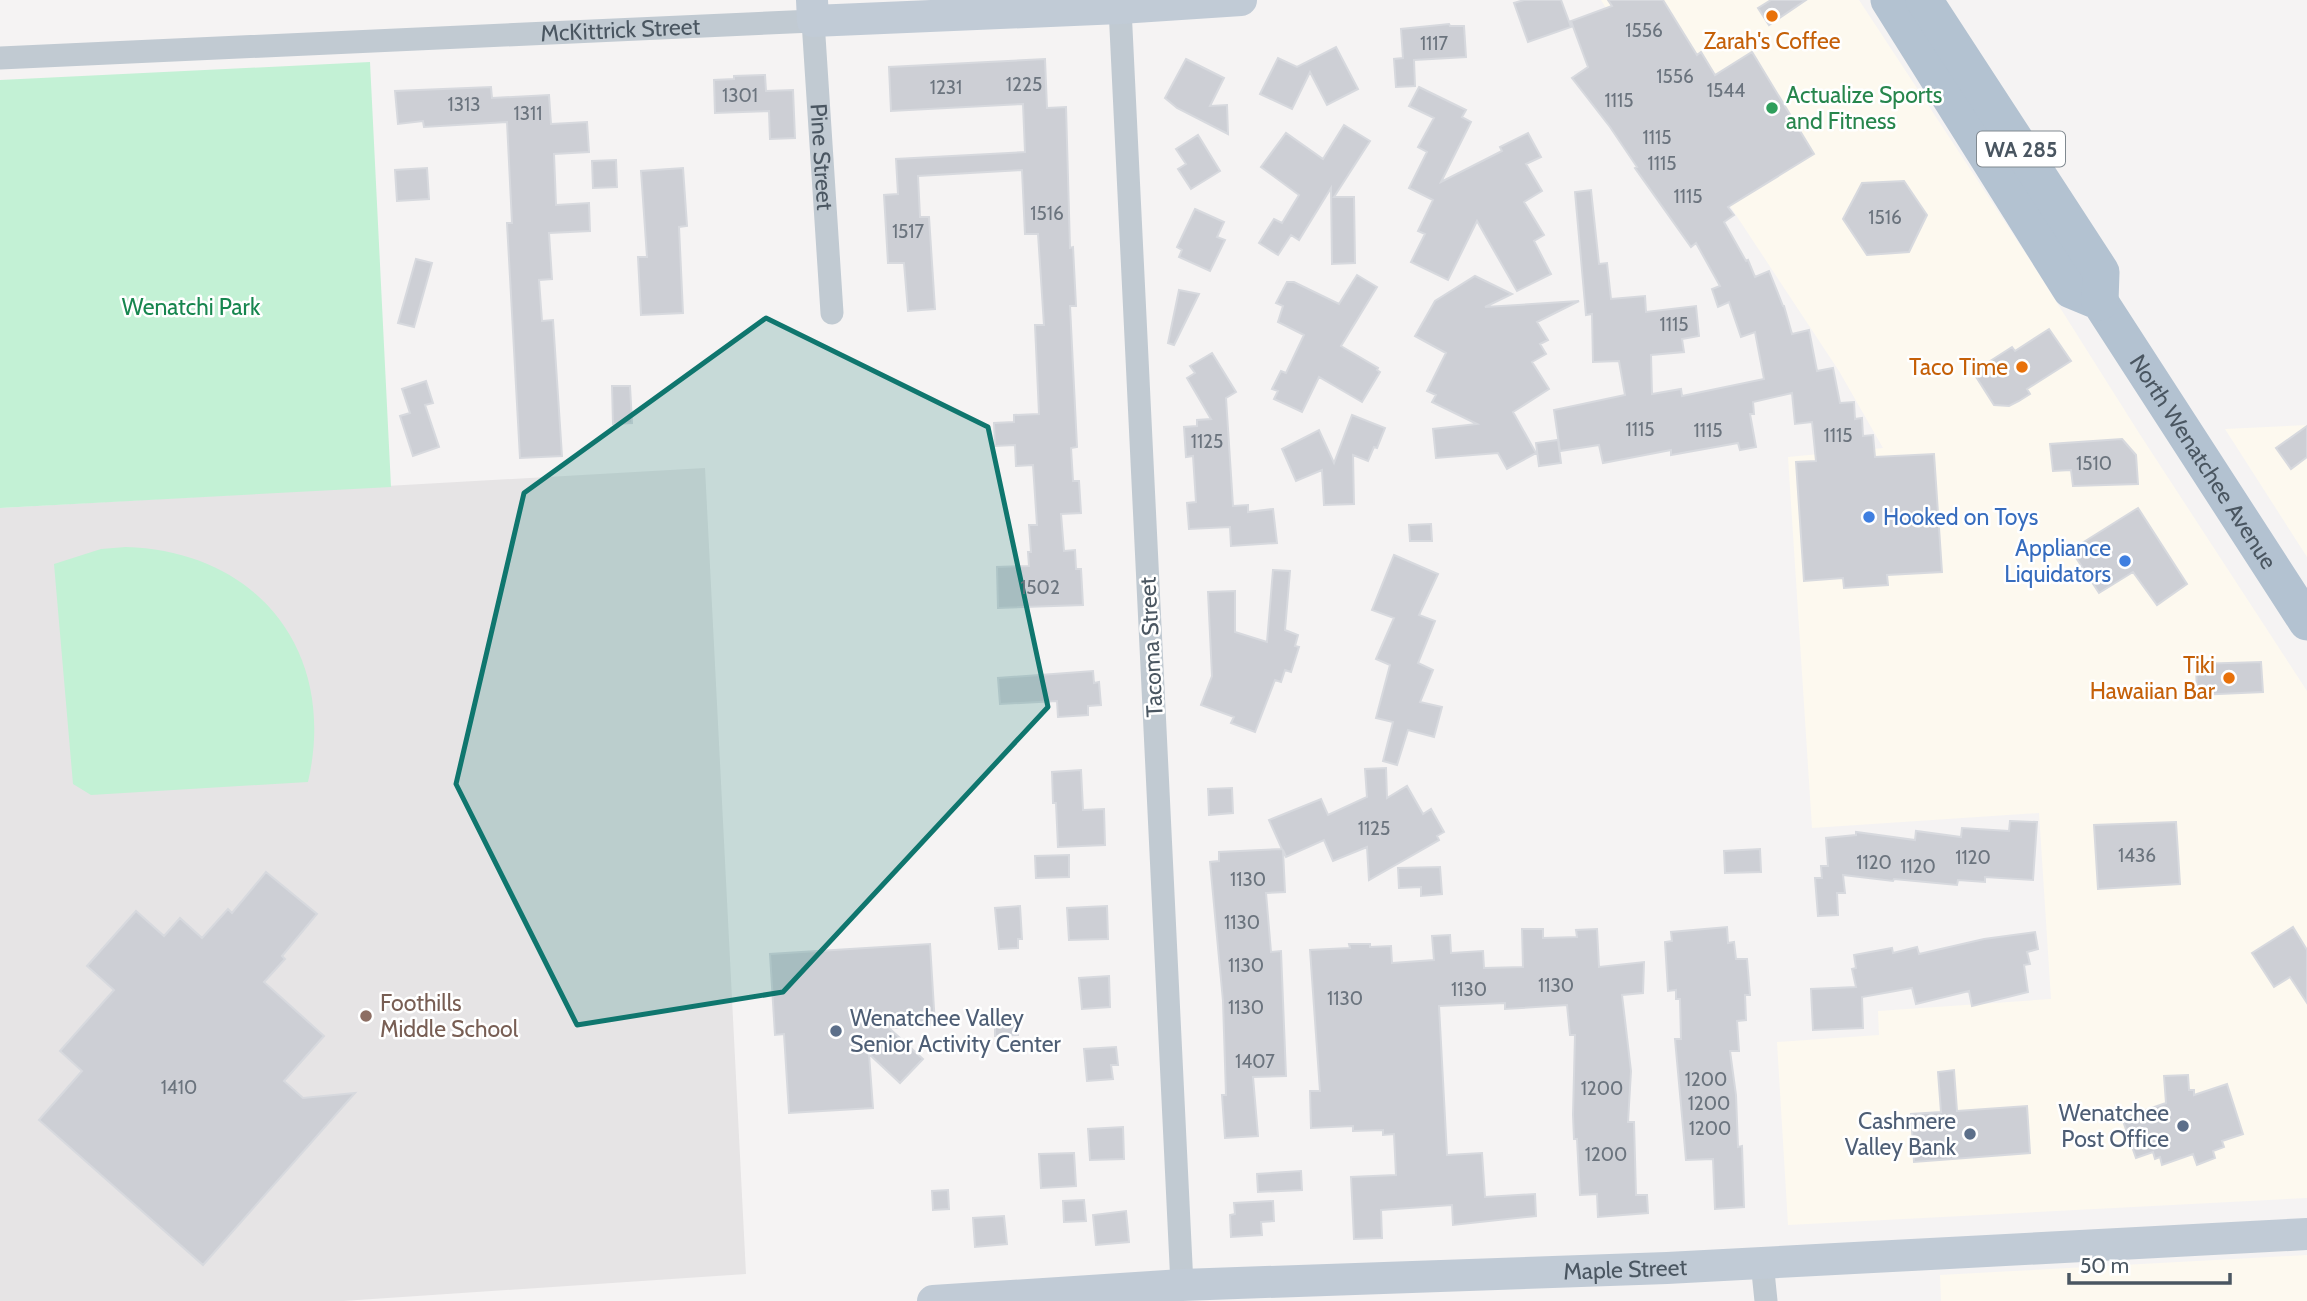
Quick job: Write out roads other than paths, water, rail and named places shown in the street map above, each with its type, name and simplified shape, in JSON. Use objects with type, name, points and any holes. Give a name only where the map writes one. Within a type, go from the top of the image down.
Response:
[{"type":"main road","name":"WA 285","points":[[1889,0],[2071,290],[2100,302],[2101,272],[1924,0]]},
{"type":"main road","name":"North Wenatchee Avenue","points":[[2100,302],[2307,622]]},
{"type":"street","name":"McKittrick Street","points":[[0,58],[812,11],[1121,8],[1241,0]]},
{"type":"street","name":"Tacoma Street","points":[[1121,8],[1182,1285]]},
{"type":"street","name":"Pine Street","points":[[812,11],[832,313]]},
{"type":"street","name":"Maple Street","points":[[933,1301],[1182,1285],[1667,1268],[2307,1234]]},
{"type":"street","points":[[1762,1262],[1766,1301]]},
{"type":"place","name":"Zarah's Coffee","points":[[1772,16]]},
{"type":"place","name":"Actualize Sports and Fitness","points":[[1772,108]]},
{"type":"place","name":"Taco Time","points":[[2022,367]]},
{"type":"place","name":"Hooked on Toys","points":[[1869,517]]},
{"type":"place","name":"Appliance Liquidators","points":[[2125,561]]},
{"type":"place","name":"Tiki Hawaiian Bar","points":[[2229,678]]},
{"type":"place","name":"Foothills Middle School","points":[[366,1016]]},
{"type":"place","name":"Wenatchee Valley Senior Activity Center","points":[[836,1031]]},
{"type":"place","name":"Wenatchee Post Office","points":[[2183,1126]]},
{"type":"place","name":"Cashmere Valley Bank","points":[[1970,1134]]},
{"type":"park label","name":"Wenatchi Park","points":[[191,307]]}]
